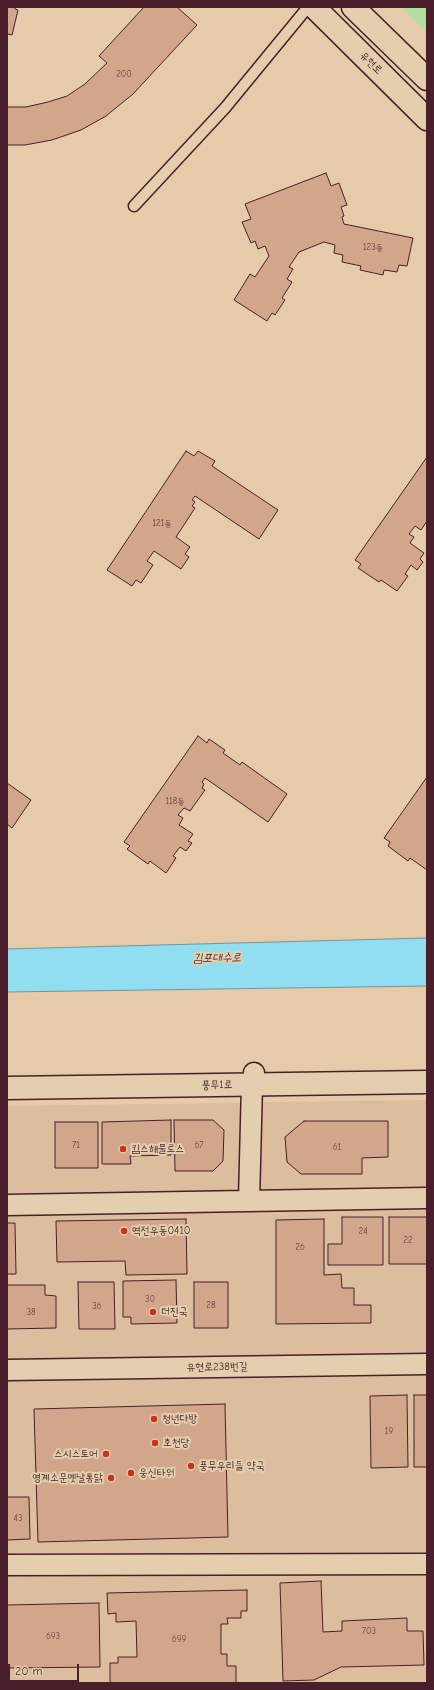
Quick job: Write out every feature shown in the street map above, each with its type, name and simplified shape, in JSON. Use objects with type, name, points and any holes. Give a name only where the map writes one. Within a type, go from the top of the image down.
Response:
[{"type":"street","name":"유현로","points":[[314,7],[427,119]]},
{"type":"street","points":[[353,7],[427,79]]},
{"type":"street","name":"풍무1로","points":[[7,1088],[427,1071]]},
{"type":"street","name":"풍무1로","points":[[7,1076],[253,1078],[427,1082]]},
{"type":"street","points":[[249,1200],[253,1078]]},
{"type":"street","points":[[7,1205],[427,1198]]},
{"type":"street","name":"유현로238번길","points":[[7,1370],[427,1364]]},
{"type":"street","points":[[7,1565],[427,1564]]},
{"type":"lane","points":[[134,206],[225,108],[308,7]]},
{"type":"shaded area","points":[[427,1100],[427,1683],[7,1683],[7,1106]]},
{"type":"green space","points":[[401,7],[427,7],[427,32],[426,31]]},
{"type":"water","name":"김포대수로","points":[[427,938],[427,986],[7,992],[7,949]]},
{"type":"building","points":[[7,7],[15,7],[15,9],[18,10],[12,35],[8,34],[7,37]]},
{"type":"building","points":[[144,7],[177,7],[197,25],[133,94],[106,116],[81,130],[52,140],[25,145],[7,145],[7,107],[26,107],[48,102],[67,96],[85,84],[107,63],[99,56]]},
{"type":"building","points":[[326,173],[331,186],[339,183],[347,205],[341,207],[344,216],[342,217],[344,224],[413,238],[407,266],[399,265],[397,272],[384,270],[383,275],[360,270],[361,266],[342,262],[343,255],[334,253],[335,245],[324,242],[299,252],[289,267],[293,269],[287,279],[292,282],[282,298],[285,300],[275,315],[272,313],[267,321],[234,300],[250,274],[255,277],[269,256],[265,246],[258,249],[255,241],[251,243],[242,222],[251,219],[245,204]]},
{"type":"building","points":[[186,451],[194,456],[198,451],[215,461],[212,466],[278,510],[259,539],[195,496],[192,500],[195,502],[192,506],[195,508],[176,537],[190,547],[185,554],[189,557],[181,569],[154,551],[147,561],[153,565],[141,583],[136,580],[132,586],[107,570]]},
{"type":"building","points":[[427,457],[427,521],[421,530],[415,526],[409,534],[414,537],[410,543],[424,553],[420,559],[423,562],[417,570],[411,565],[405,574],[408,576],[397,591],[381,580],[379,582],[358,568],[361,564],[355,560]]},
{"type":"building","points":[[198,736],[207,743],[209,739],[225,750],[223,753],[240,765],[242,762],[287,794],[268,822],[205,778],[202,782],[204,784],[202,788],[205,790],[190,811],[184,808],[178,815],[183,818],[179,825],[193,834],[188,841],[192,843],[186,851],[180,847],[173,856],[176,858],[166,873],[150,861],[148,864],[127,849],[130,846],[124,842]]},
{"type":"building","points":[[427,777],[427,870],[410,858],[408,861],[388,846],[390,842],[384,838]]},
{"type":"building","points":[[7,783],[31,800],[12,828],[7,824]]},
{"type":"building","points":[[171,1120],[171,1155],[130,1156],[131,1164],[102,1164],[102,1122]]},
{"type":"building","points":[[174,1120],[213,1120],[224,1130],[223,1161],[213,1171],[175,1171]]},
{"type":"building","points":[[304,1121],[388,1121],[388,1157],[362,1158],[362,1174],[301,1174],[287,1162],[285,1137]]},
{"type":"building","points":[[55,1122],[98,1122],[98,1168],[55,1168]]},
{"type":"building","points":[[342,1217],[383,1217],[383,1265],[328,1265],[328,1244],[342,1244]]},
{"type":"building","points":[[389,1217],[427,1217],[427,1264],[389,1264]]},
{"type":"building","points":[[186,1219],[187,1274],[126,1275],[125,1261],[57,1262],[56,1221]]},
{"type":"building","points":[[324,1219],[324,1275],[341,1274],[342,1288],[354,1288],[354,1305],[371,1305],[371,1323],[276,1324],[276,1220]]},
{"type":"building","points":[[7,1223],[15,1223],[16,1274],[7,1274]]},
{"type":"building","points":[[176,1280],[177,1323],[131,1324],[131,1317],[123,1317],[123,1281]]},
{"type":"building","points":[[78,1282],[114,1282],[115,1329],[79,1329]]},
{"type":"building","points":[[194,1282],[228,1282],[228,1328],[194,1328]]},
{"type":"building","points":[[7,1285],[45,1285],[45,1295],[56,1296],[56,1328],[7,1329]]},
{"type":"building","points":[[407,1395],[408,1467],[371,1468],[370,1396]]},
{"type":"building","points":[[414,1395],[427,1395],[427,1467],[414,1467]]},
{"type":"building","name":"웅신타워","points":[[225,1404],[228,1537],[38,1542],[34,1409]]},
{"type":"building","points":[[7,1497],[29,1497],[30,1539],[7,1540]]},
{"type":"building","points":[[321,1581],[323,1632],[342,1631],[342,1621],[407,1618],[407,1631],[423,1631],[424,1665],[341,1667],[314,1680],[283,1681],[280,1583]]},
{"type":"building","points":[[247,1590],[247,1611],[241,1611],[241,1618],[227,1618],[228,1624],[221,1624],[221,1654],[227,1654],[227,1666],[236,1666],[236,1683],[110,1683],[110,1663],[118,1663],[118,1657],[137,1657],[136,1621],[116,1622],[116,1613],[108,1614],[107,1593]]},
{"type":"building","points":[[99,1603],[100,1667],[7,1668],[7,1605]]},
{"type":"place","name":"킴스해물로스","points":[[123,1149]]},
{"type":"place","name":"역전우동0410","points":[[124,1231]]},
{"type":"place","name":"더진국","points":[[153,1312]]},
{"type":"place","name":"청년다방","points":[[154,1419]]},
{"type":"place","name":"호천당","points":[[155,1443]]},
{"type":"place","name":"스시스토어","points":[[106,1454]]},
{"type":"place","name":"풍무우리들 약국","points":[[191,1466]]},
{"type":"place","name":"웅신타워","points":[[131,1473]]},
{"type":"place","name":"영계소문옛날통닭","points":[[111,1478]]}]
